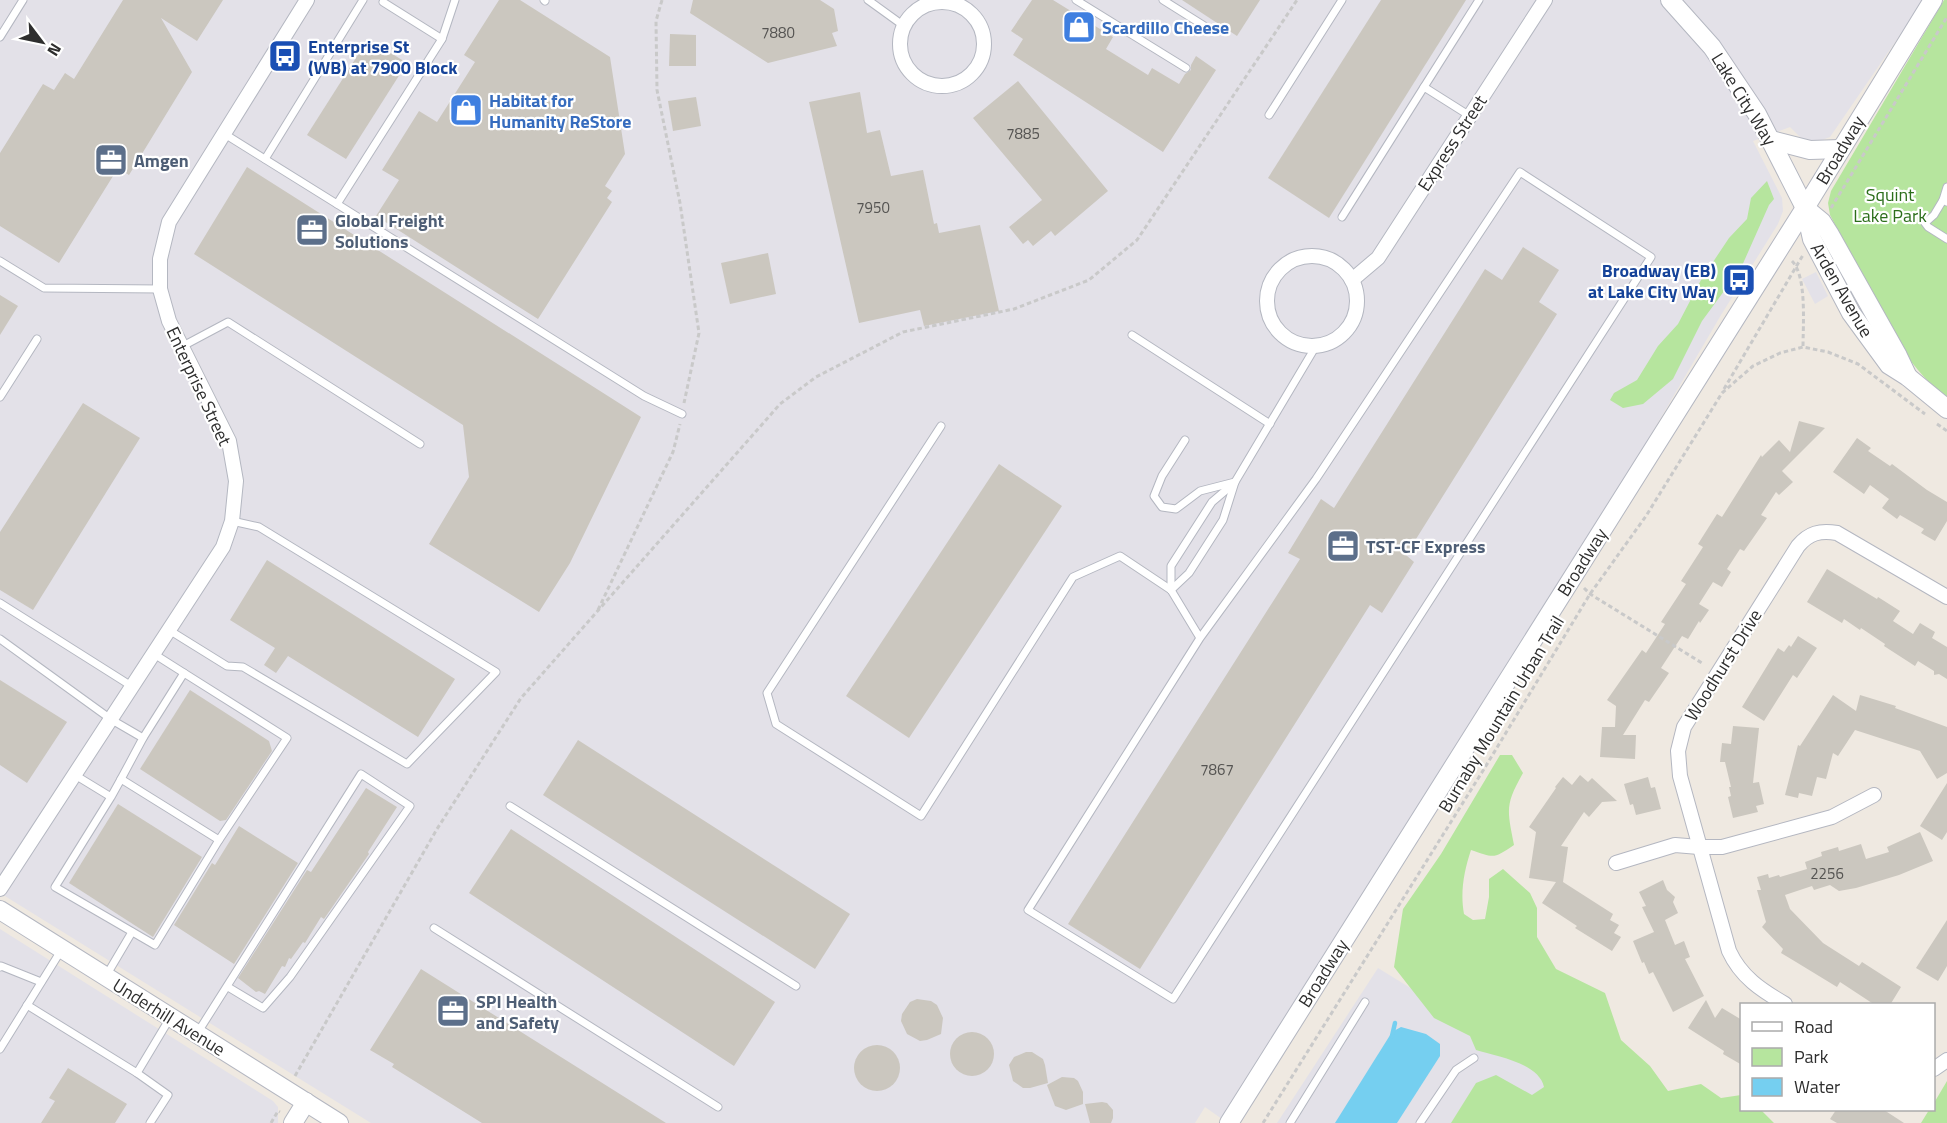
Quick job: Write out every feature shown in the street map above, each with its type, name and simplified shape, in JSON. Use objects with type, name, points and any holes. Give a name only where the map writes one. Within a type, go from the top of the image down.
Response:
[{"type":"street","name":"Enterprise Street","points":[[0,889],[223,547],[232,521],[236,482],[229,441],[169,321],[160,289],[160,259],[169,222],[307,0]]},
{"type":"street","name":"Express Street","points":[[1352,280],[1378,258],[1545,0]]},
{"type":"street","name":"Lake City Way","points":[[1670,0],[1712,47],[1757,114],[1805,208]]},
{"type":"street","name":"Broadway","points":[[1229,1123],[1805,208],[1933,0]]},
{"type":"street","points":[[941,2],[962,3],[980,25],[984,39],[983,53],[978,66],[969,77],[956,84],[942,86],[928,84],[916,77],[907,67],[901,54],[900,40],[904,26],[922,7],[941,2]]},
{"type":"street","points":[[1770,140],[1810,150],[1840,149]]},
{"type":"street","name":"Arden Avenue","points":[[1805,208],[1822,222],[1829,233],[1908,377],[1947,409]]},
{"type":"street","points":[[1316,256],[1331,259],[1343,268],[1352,280],[1357,294],[1357,309],[1352,323],[1331,343],[1316,346],[1301,345],[1287,340],[1276,330],[1269,316],[1266,301],[1269,286],[1276,273],[1287,263],[1301,257],[1316,256]]},
{"type":"street","name":"Woodhurst Drive","points":[[1782,1003],[1752,983],[1733,960],[1680,776],[1678,751],[1684,727],[1785,565],[1804,539],[1820,532],[1837,533],[1947,597]]},
{"type":"street","points":[[1616,863],[1675,845],[1700,848],[1722,847],[1832,817],[1875,795]]},
{"type":"street","name":"Underhill Avenue","points":[[0,910],[339,1123]]},
{"type":"street","points":[[293,1123],[306,1102]]},
{"type":"lane","points":[[0,36],[22,0]]},
{"type":"lane","points":[[265,159],[363,0]]},
{"type":"lane","points":[[337,204],[442,39],[454,0]]},
{"type":"lane","points":[[868,0],[904,26]]},
{"type":"lane","points":[[1076,0],[1186,68]]},
{"type":"lane","points":[[1163,0],[1206,27]]},
{"type":"lane","points":[[1269,115],[1342,0]]},
{"type":"lane","points":[[1342,217],[1479,0]]},
{"type":"lane","points":[[383,2],[442,39]]},
{"type":"lane","points":[[1424,87],[1470,116]]},
{"type":"lane","points":[[223,133],[644,396],[682,414]]},
{"type":"lane","points":[[1520,172],[1651,257],[1173,999],[1028,910],[1200,638],[1316,479],[1520,172]]},
{"type":"lane","points":[[1947,187],[1945,201],[1925,223],[1947,239]]},
{"type":"lane","points":[[0,261],[44,288],[160,289]]},
{"type":"lane","points":[[181,346],[228,322],[420,444]]},
{"type":"lane","points":[[1132,335],[1270,424]]},
{"type":"lane","points":[[0,397],[37,339]]},
{"type":"lane","points":[[1171,590],[1189,573],[1223,520],[1235,482],[1316,346]]},
{"type":"lane","points":[[941,426],[767,693],[776,724],[921,816],[1073,577],[1120,555],[1171,590],[1200,638]]},
{"type":"lane","points":[[1185,440],[1162,476],[1154,496],[1162,507],[1176,509],[1200,491],[1235,482]]},
{"type":"lane","points":[[1171,590],[1171,566],[1212,502],[1235,482]]},
{"type":"lane","points":[[170,630],[227,666],[243,667],[407,764],[496,672],[259,526],[232,521]]},
{"type":"lane","points":[[0,603],[133,687]]},
{"type":"lane","points":[[0,639],[112,720],[143,738]]},
{"type":"lane","points":[[154,654],[287,738],[219,840],[155,945],[55,887],[184,673]]},
{"type":"lane","points":[[196,1034],[228,987],[361,774],[410,806],[290,977],[264,1008],[228,987]]},
{"type":"lane","points":[[75,775],[111,797]]},
{"type":"lane","points":[[121,779],[219,840]]},
{"type":"lane","points":[[510,806],[796,986]]},
{"type":"lane","points":[[434,928],[718,1107]]},
{"type":"lane","points":[[106,977],[132,932]]},
{"type":"lane","points":[[0,1049],[62,949]]},
{"type":"lane","points":[[0,968],[1,966],[41,982]]},
{"type":"lane","points":[[1290,1123],[1365,1002]]},
{"type":"lane","points":[[27,1005],[137,1073],[168,1095],[150,1123]]},
{"type":"lane","points":[[137,1073],[170,1018]]},
{"type":"lane","points":[[1420,1123],[1456,1070],[1474,1058]]},
{"type":"path","points":[[595,615],[674,452],[699,333],[680,203],[657,90],[656,21],[662,0]]},
{"type":"path","points":[[295,1076],[437,829],[521,698],[780,404],[816,377],[903,332],[1014,309],[1089,280],[1137,240],[1297,0]]},
{"type":"path","points":[[1829,210],[1947,17]]},
{"type":"path","points":[[1722,393],[1802,258]]},
{"type":"path","points":[[1792,261],[1798,266],[1801,279],[1803,347]]},
{"type":"path","name":"Burnaby Mountain Urban Trail","points":[[1263,1123],[1484,769],[1590,594],[1646,516],[1722,393],[1753,366],[1780,353],[1803,347],[1828,352],[1858,364],[1947,431]]},
{"type":"path","points":[[1584,588],[1590,594],[1702,663]]},
{"type":"path","points":[[271,1123],[278,1111]]},
{"type":"shaded area","points":[[0,0],[1924,0],[1830,137],[1822,140],[1807,140],[1800,137],[1790,127],[1753,141],[1782,198],[1783,211],[1778,224],[1721,315],[1646,443],[1222,1119],[1205,1107],[1195,1123],[371,1123],[0,893]]},
{"type":"shaded area","points":[[1816,272],[1828,296],[1815,304],[1802,279]]},
{"type":"shaded area","points":[[0,929],[273,1101],[278,1107],[278,1123],[0,1123]]},
{"type":"shaded area","points":[[1378,968],[1630,1123],[1277,1123]]},
{"type":"green space","name":"Squint Lake Park","points":[[1944,0],[1947,0],[1947,398],[1911,361],[1880,314],[1830,215],[1828,203],[1831,191]]},
{"type":"green space","points":[[1767,181],[1774,199],[1769,205],[1741,268],[1702,321],[1673,379],[1643,404],[1623,408],[1610,400],[1614,393],[1637,380],[1658,346],[1678,324],[1701,280],[1729,238],[1747,219],[1751,198]]},
{"type":"green space","points":[[1500,755],[1512,755],[1523,773],[1510,800],[1509,808],[1514,845],[1494,856],[1471,850],[1463,882],[1464,914],[1473,920],[1485,919],[1489,879],[1503,869],[1530,893],[1537,908],[1537,937],[1556,969],[1605,993],[1621,1040],[1650,1066],[1668,1091],[1701,1084],[1721,1098],[1740,1095],[1740,1111],[1762,1111],[1774,1123],[1451,1123],[1476,1083],[1496,1075],[1532,1095],[1544,1087],[1534,1072],[1526,1066],[1476,1050],[1470,1036],[1434,1018],[1394,967],[1403,909],[1441,854]]},
{"type":"green space","points":[[1947,1081],[1947,1123],[1921,1123],[1928,1111],[1935,1111],[1935,1101]]},
{"type":"water","points":[[1401,1027],[1426,1034],[1440,1044],[1440,1056],[1397,1123],[1335,1123],[1392,1032]]},
{"type":"building","points":[[123,0],[223,0],[197,41],[161,18],[192,72],[129,175],[118,168],[59,263],[0,226],[0,153],[43,84],[54,90],[65,73],[74,79]]},
{"type":"building","points":[[499,0],[520,0],[610,57],[625,154],[605,186],[612,191],[607,198],[612,202],[538,319],[376,216],[399,180],[382,170],[419,111],[437,122],[475,62],[464,55]]},
{"type":"building","points":[[693,0],[820,0],[834,9],[838,31],[832,33],[837,46],[768,63],[690,13]]},
{"type":"building","points":[[1032,0],[1053,0],[1113,37],[1106,49],[1148,75],[1152,68],[1179,84],[1185,74],[1191,70],[1196,56],[1216,70],[1163,152],[1013,55],[1023,39],[1011,31]]},
{"type":"building","points":[[1182,0],[1260,0],[1237,36]]},
{"type":"building","points":[[1381,0],[1466,0],[1329,218],[1268,178]]},
{"type":"building","points":[[670,34],[696,35],[696,66],[669,66]]},
{"type":"building","points":[[368,39],[407,63],[346,159],[307,135]]},
{"type":"building","points":[[1018,81],[1108,191],[1055,236],[1051,231],[1033,246],[1028,240],[1023,244],[1009,227],[1042,200],[973,118]]},
{"type":"building","points":[[860,92],[867,133],[880,130],[891,176],[923,170],[934,224],[937,223],[939,233],[980,225],[999,311],[924,326],[920,310],[859,323],[809,102]]},
{"type":"building","points":[[696,97],[701,126],[673,131],[668,101]]},
{"type":"building","points":[[247,167],[641,417],[570,563],[539,612],[429,544],[469,477],[463,425],[194,254]]},
{"type":"building","points":[[1523,247],[1559,270],[1539,302],[1557,314],[1406,555],[1414,562],[1382,613],[1370,605],[1140,969],[1068,924],[1300,559],[1288,553],[1321,499],[1334,508],[1485,269],[1502,280]]},
{"type":"building","points":[[768,253],[776,294],[730,304],[721,263]]},
{"type":"building","points":[[0,295],[18,306],[0,335]]},
{"type":"building","points":[[83,403],[140,438],[33,610],[0,590],[0,532]]},
{"type":"building","points":[[1799,421],[1825,428],[1782,471],[1793,482],[1779,495],[1776,492],[1761,515],[1767,518],[1744,551],[1740,549],[1727,569],[1731,572],[1722,587],[1713,582],[1699,604],[1709,610],[1688,639],[1682,636],[1661,668],[1669,673],[1649,702],[1645,700],[1623,735],[1636,735],[1635,759],[1600,757],[1602,727],[1615,727],[1616,706],[1607,700],[1642,650],[1646,653],[1665,624],[1661,622],[1686,584],[1681,581],[1703,547],[1698,544],[1717,514],[1722,517],[1761,455],[1762,457],[1779,440],[1790,452]]},
{"type":"building","points":[[1857,438],[1871,448],[1868,451],[1890,466],[1892,464],[1947,502],[1947,521],[1935,541],[1921,533],[1924,529],[1900,515],[1897,519],[1882,508],[1889,499],[1870,485],[1864,494],[1833,472]]},
{"type":"building","points":[[999,464],[1062,506],[909,738],[846,696]]},
{"type":"building","points":[[267,560],[455,679],[418,737],[288,656],[276,673],[264,665],[275,648],[230,620]]},
{"type":"building","points":[[1827,569],[1900,611],[1893,621],[1913,634],[1920,623],[1935,632],[1932,638],[1947,647],[1947,679],[1939,674],[1934,675],[1934,671],[1918,661],[1915,666],[1861,628],[1860,630],[1844,619],[1842,623],[1807,602]]},
{"type":"building","points":[[1798,636],[1817,648],[1797,678],[1793,675],[1764,721],[1742,707],[1778,648],[1784,652],[1789,645],[1791,647]]},
{"type":"building","points":[[0,680],[67,722],[27,783],[0,765]]},
{"type":"building","points":[[190,690],[269,741],[272,751],[226,820],[220,821],[140,769]]},
{"type":"building","points":[[1833,695],[1856,711],[1860,695],[1896,706],[1895,708],[1947,727],[1947,773],[1937,779],[1920,751],[1855,730],[1838,756],[1833,753],[1826,779],[1817,777],[1812,796],[1799,793],[1798,798],[1785,795],[1798,745],[1800,746]]},
{"type":"building","points":[[1733,726],[1759,728],[1753,783],[1759,782],[1764,804],[1756,806],[1758,812],[1733,818],[1728,797],[1731,796],[1729,787],[1731,787],[1725,762],[1720,762],[1722,743],[1731,744]]},
{"type":"building","points":[[578,740],[850,914],[815,969],[543,795]]},
{"type":"building","points":[[1580,775],[1588,782],[1592,778],[1617,801],[1602,802],[1589,817],[1584,812],[1561,846],[1568,847],[1563,882],[1613,914],[1610,920],[1619,925],[1614,933],[1621,937],[1612,951],[1575,928],[1577,926],[1542,903],[1556,882],[1529,878],[1536,832],[1529,827],[1563,777],[1572,785]]},
{"type":"building","points":[[1648,777],[1651,788],[1655,787],[1661,809],[1636,815],[1633,804],[1630,805],[1624,784]]},
{"type":"building","points":[[1947,783],[1947,832],[1942,840],[1920,826]]},
{"type":"building","points":[[366,788],[397,807],[368,852],[369,854],[324,919],[321,917],[305,943],[303,942],[291,959],[289,958],[285,967],[282,966],[265,994],[256,992],[238,978],[307,870],[311,872]]},
{"type":"building","points":[[118,804],[202,857],[153,937],[69,883]]},
{"type":"building","points":[[239,826],[298,863],[234,964],[174,925],[212,863],[215,865]]},
{"type":"building","points":[[511,829],[775,1002],[734,1066],[469,893]]},
{"type":"building","points":[[1920,832],[1933,861],[1899,875],[1856,888],[1839,891],[1830,885],[1814,890],[1812,886],[1785,895],[1790,909],[1823,943],[1859,966],[1862,962],[1901,987],[1891,1003],[1872,1003],[1840,982],[1837,987],[1781,953],[1783,949],[1762,927],[1766,922],[1757,890],[1761,890],[1757,877],[1768,874],[1769,878],[1779,875],[1780,877],[1807,869],[1805,862],[1822,856],[1821,852],[1838,847],[1839,851],[1861,844],[1866,859],[1889,852],[1887,847]]},
{"type":"building","points":[[1663,880],[1667,890],[1675,897],[1673,902],[1678,913],[1665,920],[1675,945],[1684,941],[1690,957],[1685,959],[1704,996],[1673,1012],[1653,972],[1649,974],[1644,962],[1642,963],[1633,941],[1654,932],[1642,907],[1646,906],[1639,892]]},
{"type":"building","points":[[1947,920],[1947,966],[1938,981],[1916,968]]},
{"type":"building","points":[[421,969],[666,1123],[482,1123],[392,1067],[394,1064],[370,1050]]},
{"type":"building","points":[[917,999],[931,1001],[937,1005],[943,1018],[941,1034],[920,1041],[907,1034],[901,1021],[902,1014],[910,1002]]},
{"type":"building","points":[[1706,1000],[1715,1018],[1722,1008],[1740,1019],[1740,1064],[1723,1054],[1724,1051],[1688,1028]]},
{"type":"building","points":[[972,1032],[987,1039],[994,1054],[987,1069],[972,1076],[957,1069],[950,1054],[957,1039]]},
{"type":"building","points":[[877,1045],[893,1052],[900,1068],[893,1084],[877,1091],[861,1084],[854,1068],[861,1052]]},
{"type":"building","points":[[1032,1052],[1043,1059],[1048,1083],[1023,1088],[1013,1081],[1009,1065],[1014,1057]]},
{"type":"building","points":[[68,1068],[127,1104],[115,1123],[41,1123],[55,1101],[49,1098]]},
{"type":"building","points":[[1062,1077],[1074,1078],[1078,1081],[1083,1092],[1083,1104],[1066,1110],[1055,1106],[1047,1085]]},
{"type":"building","points":[[1107,1103],[1113,1110],[1111,1123],[1090,1123],[1085,1104]]},
{"type":"building","points":[[1835,1111],[1886,1111],[1904,1123],[1837,1123],[1830,1119]]},
{"type":"waterway","points":[[1392,1036],[1395,1023]]},
{"type":"place","name":"Scardillo Cheese","points":[[1079,27]]},
{"type":"place","name":"Enterprise St (WB) at 7900 Block","points":[[285,56]]},
{"type":"place","name":"Habitat for Humanity ReStore","points":[[466,110]]},
{"type":"place","name":"Amgen","points":[[111,160]]},
{"type":"place","name":"Global Freight Solutions","points":[[312,230]]},
{"type":"place","name":"Broadway (EB) at Lake City Way","points":[[1739,280]]},
{"type":"place","name":"TST-CF Express","points":[[1343,546]]},
{"type":"place","name":"SPI Health and Safety","points":[[453,1011]]}]
